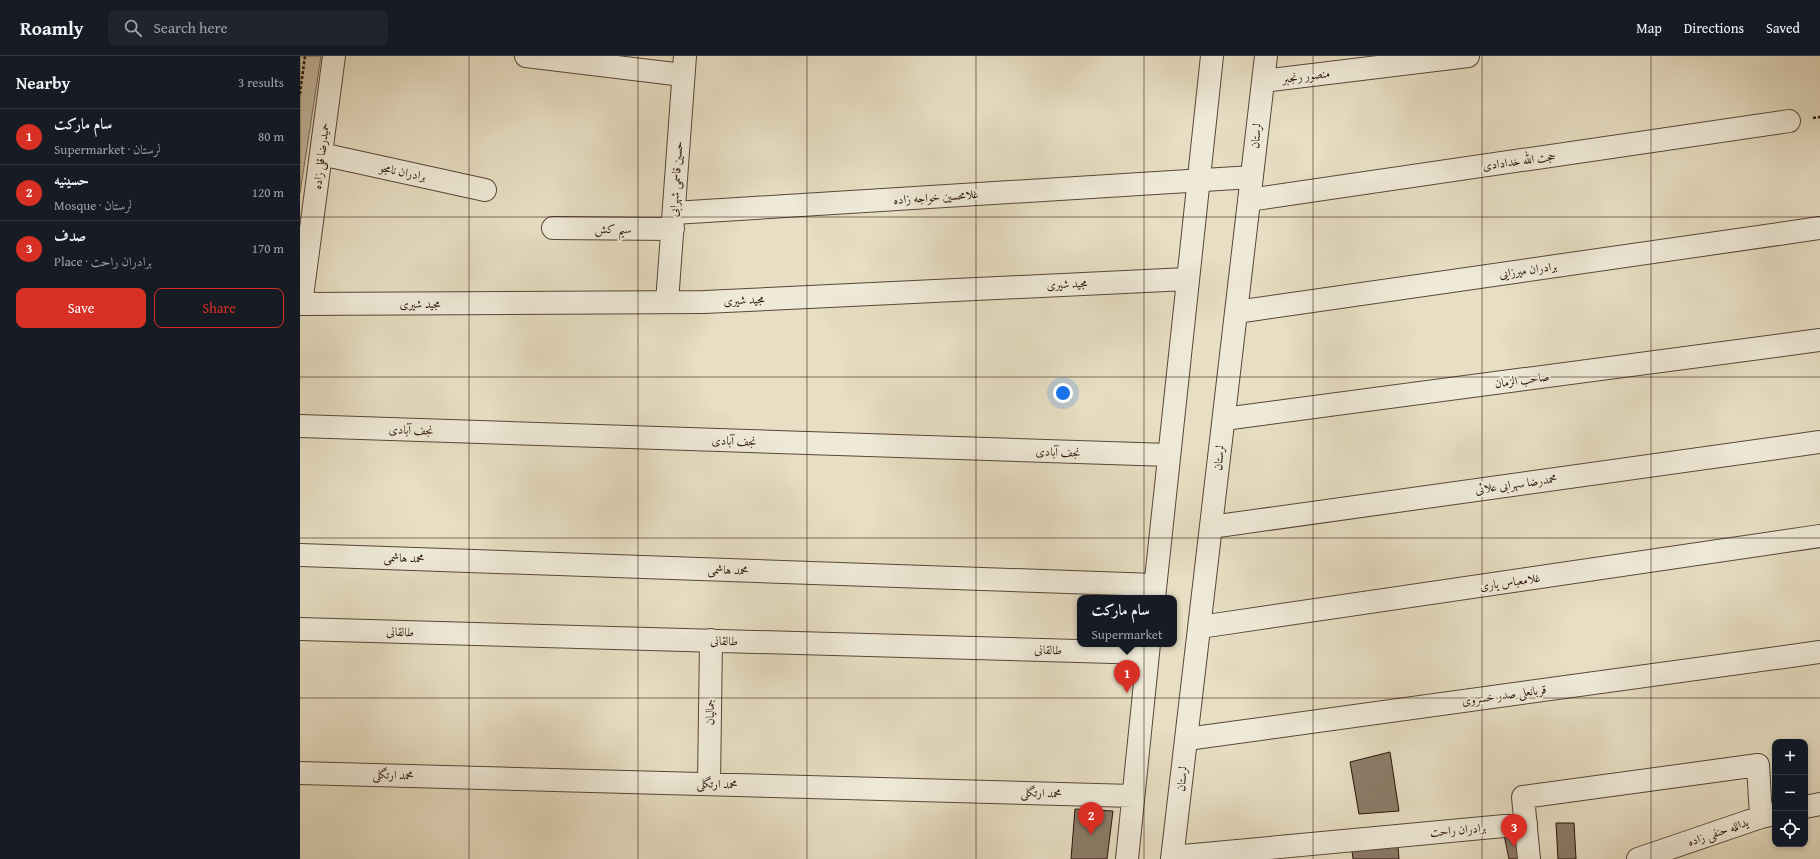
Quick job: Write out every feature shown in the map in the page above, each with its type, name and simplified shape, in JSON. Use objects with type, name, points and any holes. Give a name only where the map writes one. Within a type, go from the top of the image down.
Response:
[{"type":"street","name":"حمیدرضا قلی زاده","points":[[301,304],[334,56]]},
{"type":"street","points":[[526,56],[684,66]]},
{"type":"street","points":[[1155,592],[1187,278],[1212,56]]},
{"type":"street","name":"لرستان","points":[[1172,858],[1266,56]]},
{"type":"street","name":"منصور رنجبر","points":[[1263,81],[1468,56]]},
{"type":"street","name":"حسین قاسمی شهرابی","points":[[667,302],[684,66]]},
{"type":"street","name":"حجت الله خدادادی","points":[[1249,200],[1789,121]]},
{"type":"street","name":"برادران نامجو","points":[[321,154],[485,190]]},
{"type":"street","name":"غلامحسین خواجه زاده","points":[[673,221],[1252,177]]},
{"type":"street","name":"سیم کش","points":[[553,228],[673,221]]},
{"type":"street","name":"برادران میرزایی","points":[[1236,312],[1820,228]]},
{"type":"street","name":"مجید شیری","points":[[301,304],[667,302],[1187,278]]},
{"type":"street","name":"صاحب الزمان","points":[[1224,419],[1820,340]]},
{"type":"street","name":"نجف آبادی","points":[[300,426],[1169,455]]},
{"type":"street","name":"محمدرضا سهرابی علائی","points":[[1211,527],[1820,442]]},
{"type":"street","name":"غلامعباس یاری","points":[[1200,628],[1820,536]]},
{"type":"street","name":"محمد هاشمی","points":[[300,555],[1155,592]]},
{"type":"street","name":"طالقانی","points":[[300,629],[710,640],[1077,647]]},
{"type":"street","name":"جمالیان","points":[[709,784],[710,640]]},
{"type":"street","name":"طالقانی","points":[[1094,647],[1149,648]]},
{"type":"street","points":[[1127,859],[1149,648]]},
{"type":"street","name":"قربانعلی صدر خسروی","points":[[1187,739],[1820,652]]},
{"type":"street","points":[[1529,859],[1523,797],[1758,765],[1768,815]]},
{"type":"street","name":"محمد ارتگلی","points":[[300,773],[1133,796]]},
{"type":"street","points":[[1808,807],[1820,804]]},
{"type":"street","name":"یدالله حنفی زاده","points":[[1638,859],[1768,815]]},
{"type":"street","name":"برادران راحت","points":[[1172,858],[1526,824]]},
{"type":"path","points":[[300,94],[305,56]]},
{"type":"shaded area","points":[[300,56],[321,56],[300,193]]},
{"type":"building","points":[[1390,752],[1399,811],[1359,814],[1350,762]]},
{"type":"building","points":[[1075,809],[1113,811],[1107,859],[1071,859]]},
{"type":"building","points":[[1556,823],[1574,823],[1576,859],[1558,859]]},
{"type":"building","points":[[1519,832],[1524,859],[1509,859],[1504,835]]},
{"type":"building","points":[[1398,847],[1399,859],[1353,859],[1352,851]]},
{"type":"place","name":"سام مارکت","points":[[1127,693]]},
{"type":"place","name":"حسینیه","points":[[1091,835]]},
{"type":"place","name":"صدف","points":[[1514,847]]}]
